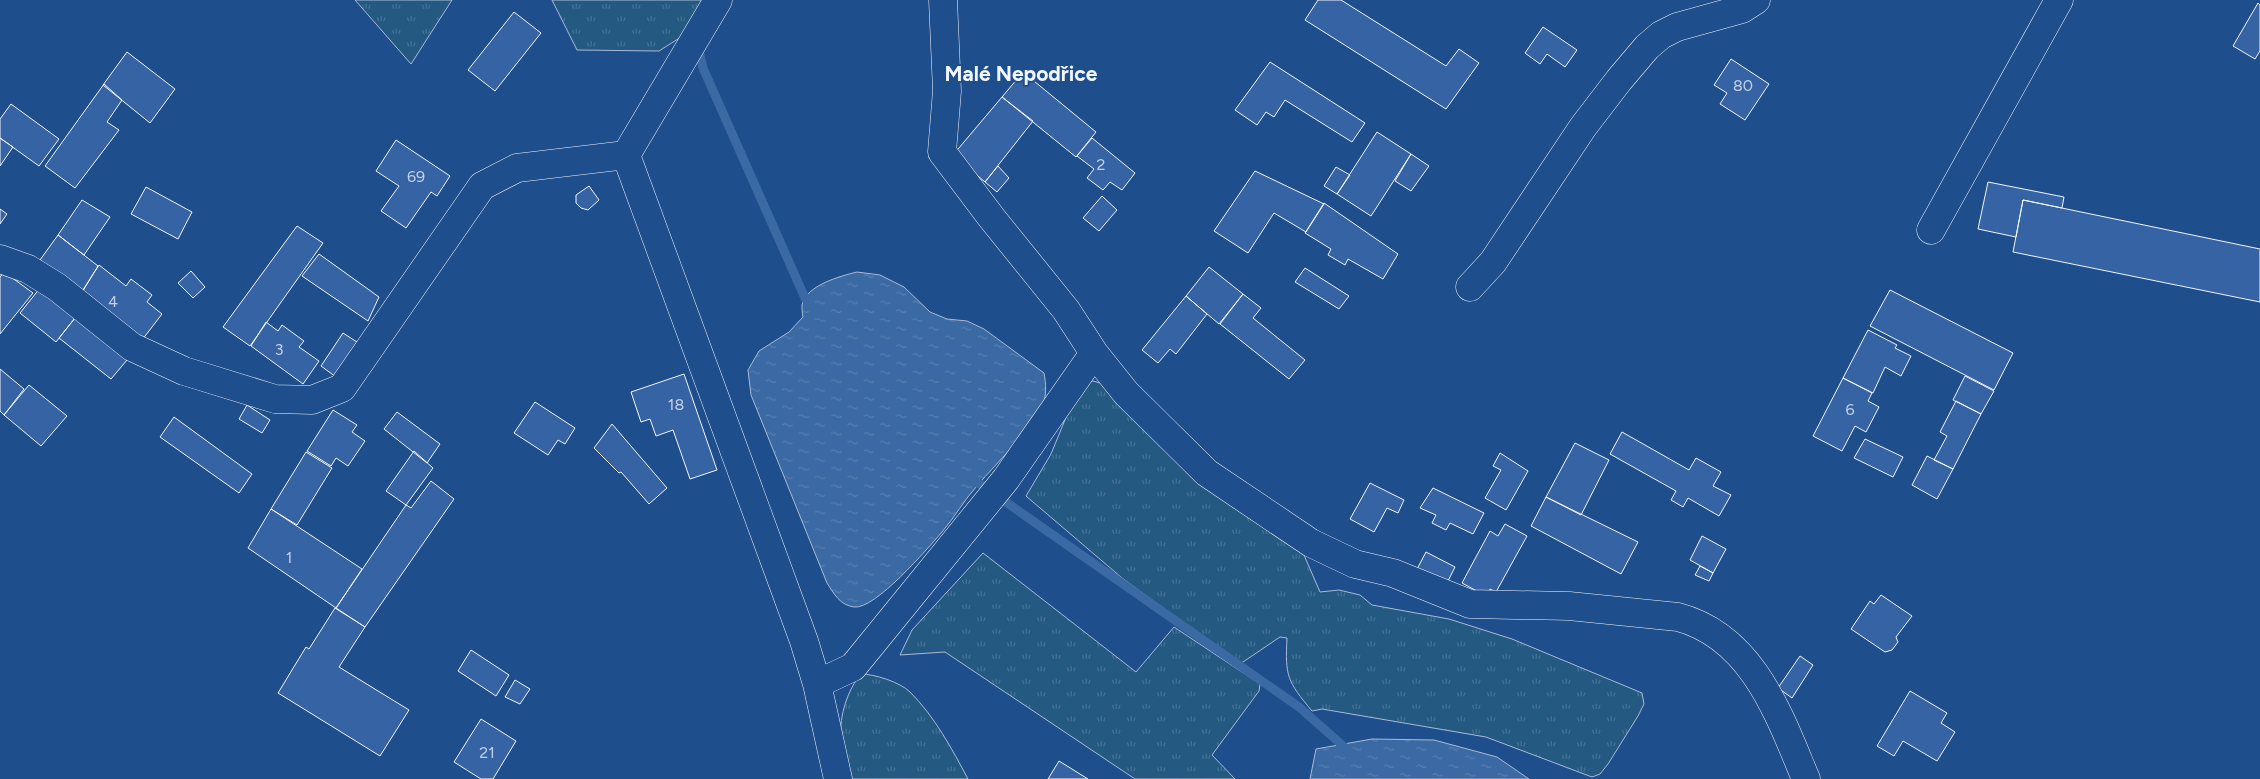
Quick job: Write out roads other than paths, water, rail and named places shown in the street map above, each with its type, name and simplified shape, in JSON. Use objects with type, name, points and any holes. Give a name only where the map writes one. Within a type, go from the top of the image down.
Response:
[{"type":"street","points":[[626,155],[718,0]]},
{"type":"street","points":[[943,0],[947,91],[942,152],[991,217],[1066,310],[1094,353],[1126,393],[1207,473],[1311,543],[1355,564],[1393,573],[1470,604],[1569,606],[1678,617],[1694,621],[1713,631],[1744,658],[1757,676],[1783,726],[1806,779]]},
{"type":"street","points":[[1470,287],[1493,262],[1583,127],[1647,47],[1662,35],[1677,27],[1742,9],[1756,0]]},
{"type":"street","points":[[1931,230],[2059,0]]},
{"type":"street","points":[[0,259],[28,270],[57,287],[132,347],[184,371],[275,398],[312,400],[342,388],[482,186],[517,168],[626,155]]},
{"type":"street","points":[[626,155],[804,641],[817,684],[838,779]]},
{"type":"street","points":[[817,684],[853,667],[1006,479],[1094,353]]},
{"type":"water","points":[[857,272],[880,275],[904,287],[930,312],[947,319],[967,321],[984,329],[1044,373],[1046,390],[1042,406],[1028,428],[972,491],[947,526],[914,564],[875,599],[854,607],[841,601],[827,583],[751,395],[748,370],[759,351],[789,332],[803,317],[802,305],[810,292],[825,282]]},
{"type":"water","points":[[1372,739],[1434,740],[1497,757],[1529,779],[1310,779],[1316,749]]},
{"type":"waterway","points":[[698,46],[703,68],[805,298],[811,306]]},
{"type":"waterway","points":[[970,477],[1299,707],[1350,752]]},
{"type":"district","name":"Malé Nepodřice","points":[[1021,73]]}]
